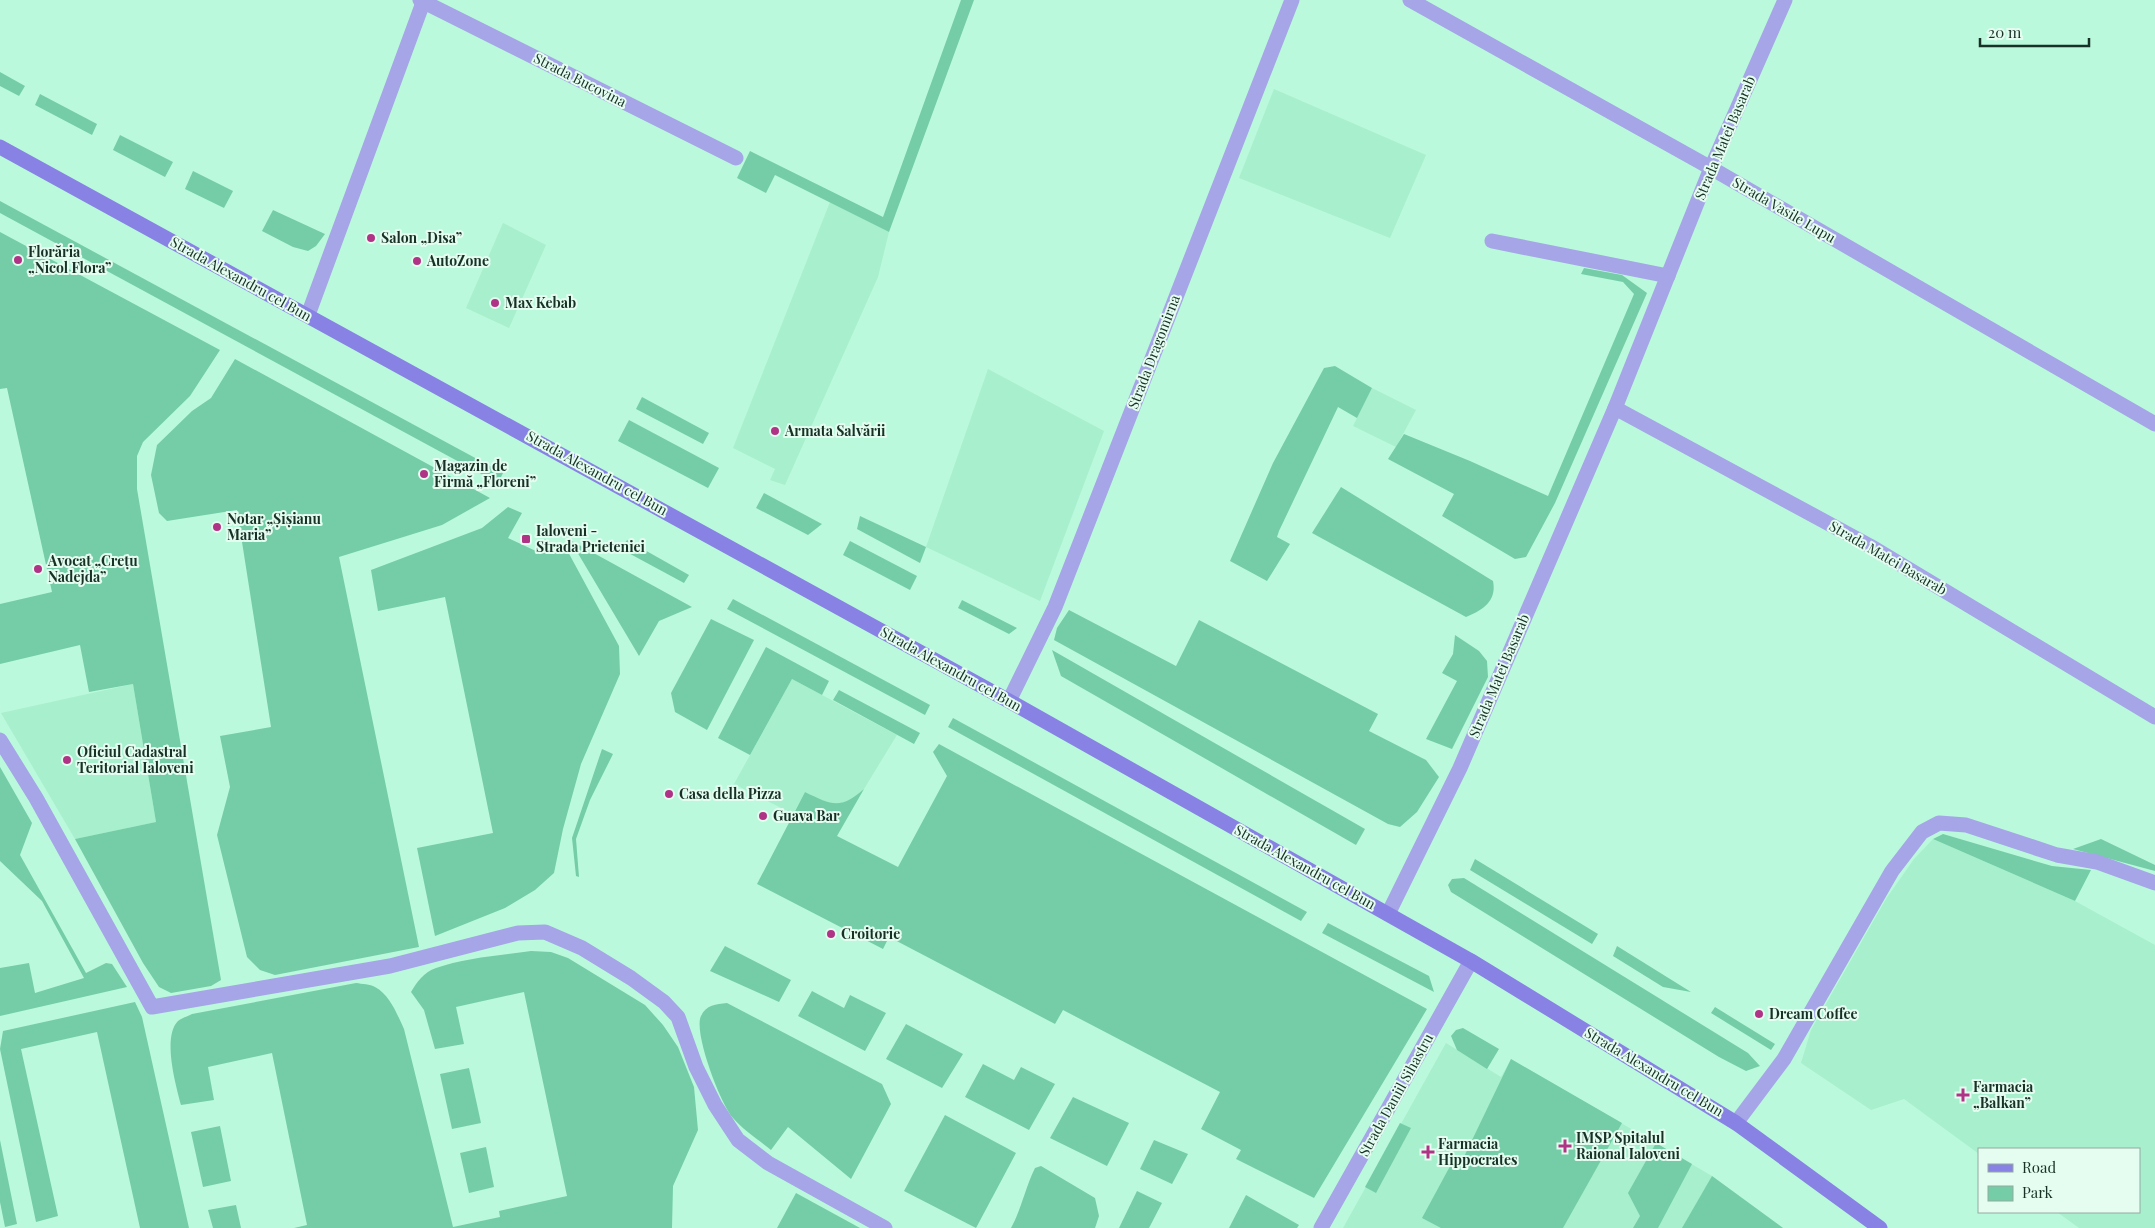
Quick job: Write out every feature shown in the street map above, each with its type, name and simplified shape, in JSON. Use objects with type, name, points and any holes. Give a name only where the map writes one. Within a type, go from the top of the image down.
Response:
[{"type":"main road","name":"Strada Alexandru cel Bun","points":[[0,147],[1009,701],[1471,961],[1736,1123],[1880,1228]]},
{"type":"street","name":"Strada Dragomirna","points":[[1009,701],[1055,607],[1292,0]]},
{"type":"street","name":"Strada Vasile Lupu","points":[[1410,0],[1712,168],[2155,424]]},
{"type":"street","name":"Strada Matei Basarab","points":[[1388,914],[1460,768],[1615,408],[1712,168],[1785,0]]},
{"type":"street","name":"Strada Bucovina","points":[[308,315],[422,1],[736,158]]},
{"type":"street","points":[[1492,241],[1668,276]]},
{"type":"street","name":"Strada Matei Basarab","points":[[1615,408],[1870,546],[2155,717]]},
{"type":"street","points":[[0,740],[36,798],[152,1007],[390,966],[518,933],[544,932],[582,948],[631,978],[669,1007],[678,1017],[696,1067],[714,1105],[738,1140],[768,1163],[885,1228]]},
{"type":"street","points":[[1736,1123],[1784,1059],[1892,871],[1922,832],[1939,823],[1966,825],[2057,855],[2097,862],[2155,883]]},
{"type":"street","name":"Strada Daniil Sihastru","points":[[1321,1228],[1471,961]]},
{"type":"shaded area","points":[[1274,89],[1426,155],[1390,238],[1239,178]]},
{"type":"shaded area","points":[[830,202],[889,232],[878,277],[785,485],[770,480],[775,469],[733,448]]},
{"type":"shaded area","points":[[503,223],[546,245],[509,328],[466,308]]},
{"type":"shaded area","points":[[988,369],[1104,431],[1040,601],[926,547]]},
{"type":"shaded area","points":[[1372,388],[1416,410],[1396,447],[1353,426]]},
{"type":"shaded area","points":[[792,679],[897,735],[864,789],[852,799],[838,805],[827,803],[805,792],[793,814],[734,784]]},
{"type":"shaded area","points":[[133,684],[156,822],[75,839],[1,713]]},
{"type":"shaded area","points":[[1933,839],[2075,901],[2155,945],[2155,1228],[2079,1228],[2058,1213],[2140,1213],[2140,1148],[1978,1148],[1978,1153],[1904,1099],[1871,1110],[1801,1063],[1811,1030],[1886,899],[1914,859]]},
{"type":"shaded area","name":"IMSP Spitalul Raional Ialoveni","points":[[1446,1043],[1501,1077],[1511,1059],[1712,1176],[1783,1228],[1343,1228]]},
{"type":"green space","points":[[961,0],[974,0],[889,232],[775,175],[766,193],[737,178],[750,151],[883,217]]},
{"type":"green space","points":[[0,72],[25,86],[19,96],[0,86]]},
{"type":"green space","points":[[40,94],[97,124],[92,135],[35,105]]},
{"type":"green space","points":[[120,135],[173,162],[165,177],[113,150]]},
{"type":"green space","points":[[193,171],[233,191],[224,208],[185,189]]},
{"type":"green space","points":[[0,201],[503,473],[498,483],[0,213]]},
{"type":"green space","points":[[273,210],[325,234],[316,246],[308,251],[293,247],[262,231]]},
{"type":"green space","points":[[0,232],[220,350],[190,396],[143,442],[137,456],[137,489],[221,980],[211,986],[171,993],[159,987],[143,963],[75,839],[156,822],[133,684],[89,692],[80,645],[0,664],[0,604],[52,592],[7,388],[0,389]]},
{"type":"green space","points":[[1584,268],[1622,275],[1647,293],[1555,503],[1526,557],[1515,559],[1442,516],[1454,494],[1388,459],[1404,434],[1548,496],[1634,294],[1623,282],[1581,274]]},
{"type":"green space","points":[[235,359],[490,498],[442,525],[339,557],[419,947],[275,975],[260,970],[247,957],[217,835],[230,787],[220,736],[271,727],[237,510],[167,521],[159,513],[151,475],[157,445],[192,411],[211,398]]},
{"type":"green space","points":[[1335,366],[1372,388],[1357,418],[1338,407],[1279,531],[1277,537],[1290,544],[1267,581],[1230,561],[1273,463],[1324,368]]},
{"type":"green space","points":[[642,397],[709,433],[703,444],[636,409]]},
{"type":"green space","points":[[629,420],[719,468],[708,488],[618,441]]},
{"type":"green space","points":[[1341,487],[1493,581],[1494,588],[1491,599],[1483,608],[1466,617],[1312,533]]},
{"type":"green space","points":[[764,493],[822,524],[808,535],[756,508]]},
{"type":"green space","points":[[508,507],[522,513],[508,538],[538,552],[544,539],[567,550],[619,646],[620,674],[581,764],[563,829],[554,873],[535,890],[505,908],[435,936],[417,848],[493,833],[445,597],[378,611],[371,570],[482,528]]},
{"type":"green space","points":[[860,516],[926,547],[920,563],[857,529]]},
{"type":"green space","points":[[570,540],[692,607],[659,621],[639,656]]},
{"type":"green space","points":[[627,540],[689,575],[684,583],[621,549]]},
{"type":"green space","points":[[850,541],[917,576],[910,590],[843,555]]},
{"type":"green space","points":[[733,599],[930,705],[925,715],[727,609]]},
{"type":"green space","points":[[962,600],[1017,628],[1009,634],[958,608]]},
{"type":"green space","points":[[1069,610],[1176,666],[1199,620],[1378,714],[1369,731],[1426,760],[1439,777],[1417,812],[1400,827],[1388,824],[1054,640],[1057,628]]},
{"type":"green space","points":[[711,619],[754,640],[707,730],[675,712],[671,693]]},
{"type":"green space","points":[[1455,635],[1479,651],[1487,661],[1488,677],[1452,749],[1426,739],[1457,681],[1442,673],[1453,654]]},
{"type":"green space","points":[[766,647],[829,681],[822,695],[792,679],[750,755],[718,738]]},
{"type":"green space","points":[[1052,650],[1365,829],[1356,845],[1061,676]]},
{"type":"green space","points":[[839,690],[920,733],[914,744],[833,700]]},
{"type":"green space","points":[[953,718],[1307,912],[1301,921],[948,727]]},
{"type":"green space","points":[[939,744],[1427,1009],[1314,1198],[1236,1159],[1241,1150],[1201,1129],[1220,1092],[1063,1010],[1055,1024],[889,937],[883,949],[757,884],[805,792],[822,800],[842,803],[856,796],[864,789],[837,836],[898,867],[947,776],[933,752]]},
{"type":"green space","points":[[602,749],[613,754],[590,800],[576,839],[579,877],[576,876],[572,838]]},
{"type":"green space","points":[[0,767],[32,823],[20,855],[86,973],[106,963],[112,964],[127,987],[0,1016],[0,968],[29,963],[35,993],[84,978],[42,901],[0,861]]},
{"type":"green space","points":[[1943,834],[2052,866],[2091,870],[2075,901],[1933,839]]},
{"type":"green space","points":[[2101,839],[2155,865],[2155,871],[2073,849]]},
{"type":"green space","points":[[1475,859],[1598,934],[1592,944],[1470,870]]},
{"type":"green space","points":[[1464,878],[1748,1053],[1760,1066],[1746,1071],[1719,1057],[1451,892],[1448,885],[1452,879]]},
{"type":"green space","points":[[1328,923],[1429,976],[1434,992],[1322,933]]},
{"type":"green space","points":[[725,946],[791,980],[779,1002],[710,971]]},
{"type":"green space","points":[[1617,946],[1691,992],[1663,987],[1613,956]]},
{"type":"green space","points":[[531,951],[551,952],[568,958],[645,1005],[663,1025],[678,1047],[694,1087],[698,1130],[673,1186],[672,1228],[294,1228],[307,1225],[272,1053],[208,1067],[214,1100],[181,1105],[171,1050],[173,1028],[178,1021],[192,1014],[356,983],[373,986],[380,990],[389,1000],[404,1029],[453,1227],[500,1217],[499,1211],[567,1196],[524,992],[456,1007],[464,1044],[435,1049],[424,1010],[411,992],[424,975],[436,968],[470,959]]},
{"type":"green space","points":[[812,991],[844,1008],[850,995],[886,1013],[865,1051],[798,1016]]},
{"type":"green space","points":[[135,1002],[142,1017],[189,1228],[140,1228],[97,1032],[21,1049],[58,1216],[36,1222],[0,1049],[3,1031]]},
{"type":"green space","points":[[727,1003],[882,1084],[891,1104],[851,1179],[788,1127],[771,1150],[746,1131],[728,1111],[709,1068],[704,1052],[700,1024],[701,1016],[706,1009]]},
{"type":"green space","points":[[1715,1007],[1775,1044],[1771,1050],[1711,1013]]},
{"type":"green space","points":[[906,1024],[963,1054],[942,1088],[886,1059]]},
{"type":"green space","points":[[1463,1028],[1499,1049],[1487,1069],[1457,1050],[1451,1036],[1456,1030]]},
{"type":"green space","points":[[1511,1059],[1622,1123],[1563,1228],[1441,1228],[1422,1218],[1455,1157],[1462,1161]]},
{"type":"green space","points":[[983,1064],[1014,1080],[1021,1067],[1055,1084],[1029,1130],[965,1097]]},
{"type":"green space","points":[[469,1068],[481,1123],[452,1129],[440,1074]]},
{"type":"green space","points":[[1073,1097],[1129,1123],[1107,1166],[1050,1138]]},
{"type":"green space","points":[[945,1115],[1016,1153],[976,1228],[904,1191]]},
{"type":"green space","points":[[1400,1123],[1411,1128],[1376,1193],[1365,1187]]},
{"type":"green space","points":[[220,1126],[231,1181],[203,1187],[191,1132]]},
{"type":"green space","points":[[0,1140],[17,1224],[5,1227],[0,1202]]},
{"type":"green space","points":[[1154,1140],[1188,1154],[1172,1184],[1140,1169]]},
{"type":"green space","points":[[1656,1143],[1692,1164],[1658,1228],[1633,1228],[1640,1216],[1628,1193]]},
{"type":"green space","points":[[486,1147],[494,1187],[469,1193],[460,1153]]},
{"type":"green space","points":[[1041,1166],[1095,1198],[1099,1216],[1095,1228],[1011,1228],[1035,1168]]},
{"type":"green space","points":[[1712,1176],[1783,1228],[1682,1228]]},
{"type":"green space","points":[[1137,1191],[1162,1203],[1149,1228],[1119,1228]]},
{"type":"green space","points":[[796,1193],[860,1228],[777,1228]]},
{"type":"green space","points":[[1246,1195],[1299,1225],[1297,1228],[1229,1228]]},
{"type":"green space","points":[[236,1205],[241,1228],[213,1228],[208,1210]]},
{"type":"place","name":"Salon „Disa”","points":[[371,238]]},
{"type":"place","name":"Florăria „Nicol Flora”","points":[[18,260]]},
{"type":"place","name":"AutoZone","points":[[417,261]]},
{"type":"place","name":"Max Kebab","points":[[495,303]]},
{"type":"place","name":"Armata Salvării","points":[[775,431]]},
{"type":"place","name":"Magazin de Firmă „Floreni”","points":[[424,474]]},
{"type":"place","name":"Notar „Șișianu Maria”","points":[[217,527]]},
{"type":"place","name":"Ialoveni - Strada Prieteniei","points":[[526,539]]},
{"type":"place","name":"Avocat „Crețu Nadejda”","points":[[38,569]]},
{"type":"place","name":"Oficiul Cadastral Teritorial Ialoveni","points":[[67,760]]},
{"type":"place","name":"Casa della Pizza","points":[[669,794]]},
{"type":"place","name":"Guava Bar","points":[[763,816]]},
{"type":"place","name":"Croitorie","points":[[831,934]]},
{"type":"place","name":"Dream Coffee","points":[[1759,1014]]},
{"type":"place","name":"Farmacia „Balkan”","points":[[1963,1095]]},
{"type":"place","name":"IMSP Spitalul Raional Ialoveni","points":[[1565,1146]]},
{"type":"place","name":"Farmacia Hippocrates","points":[[1428,1152]]}]
